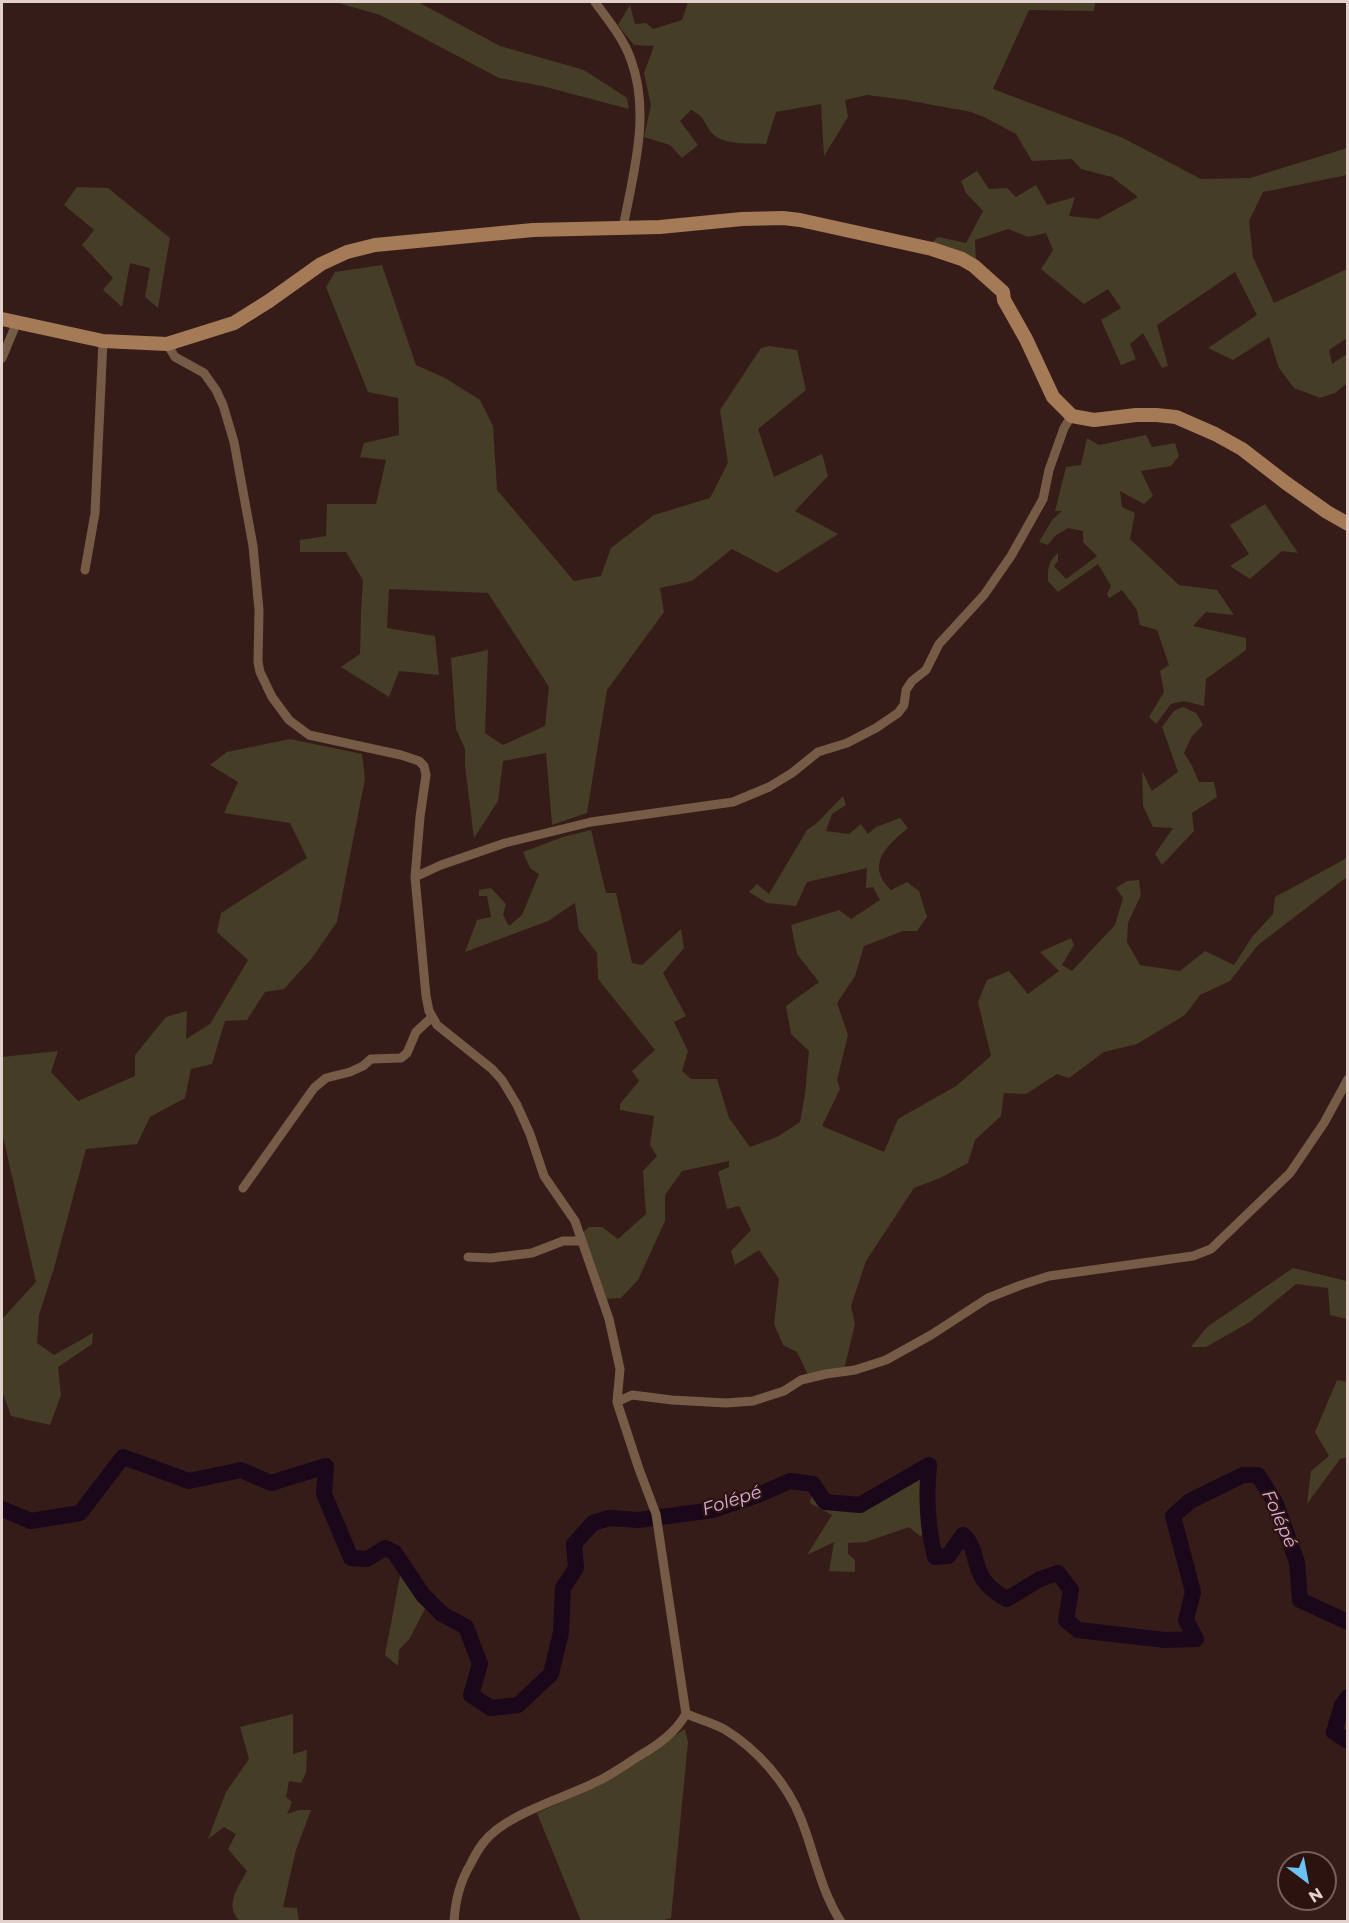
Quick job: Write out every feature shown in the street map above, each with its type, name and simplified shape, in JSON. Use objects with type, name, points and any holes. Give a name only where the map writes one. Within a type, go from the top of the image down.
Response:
[{"type":"street","points":[[595,2],[629,54],[641,104],[639,142],[623,228]]},
{"type":"street","points":[[2,319],[103,341],[167,344],[234,323],[321,264],[347,252],[375,245],[533,230],[690,225],[742,219],[783,218],[916,245],[962,259],[974,266],[1003,292],[1053,397],[1072,415],[1094,420],[1136,415],[1176,417],[1242,449],[1347,527]]},
{"type":"street","points":[[2,358],[17,322]]},
{"type":"street","points":[[84,570],[95,513],[103,341]]},
{"type":"street","points":[[167,344],[175,357],[204,373],[223,405],[234,442],[253,546],[259,610],[258,662],[260,672],[272,697],[289,720],[309,735],[401,755],[420,761],[424,766],[426,775],[415,877],[426,996],[431,1018],[502,1080],[530,1134],[540,1168],[575,1221],[609,1319],[620,1369],[617,1402],[656,1519],[686,1714],[666,1738],[628,1764],[596,1782],[520,1816],[495,1831],[485,1840],[466,1872],[456,1903],[454,1922]]},
{"type":"street","points":[[415,877],[441,865],[505,843],[580,825],[646,813],[733,802],[769,787],[792,773],[818,752],[847,742],[876,728],[904,705],[906,690],[912,681],[926,670],[939,644],[984,595],[1011,556],[1043,499],[1049,470],[1064,428],[1072,415]]},
{"type":"street","points":[[243,1188],[321,1081],[350,1072],[371,1059],[401,1058],[407,1053],[416,1032],[431,1018]]},
{"type":"street","points":[[617,1402],[632,1395],[704,1402],[753,1401],[784,1391],[801,1380],[855,1370],[886,1360],[932,1335],[988,1298],[1021,1285],[1049,1276],[1182,1257],[1211,1249],[1290,1173],[1324,1123],[1347,1078]]},
{"type":"street","points":[[468,1257],[514,1256],[532,1253],[563,1240],[582,1241]]},
{"type":"street","points":[[686,1714],[714,1724],[733,1735],[752,1749],[778,1779],[801,1819],[827,1898],[841,1922]]},
{"type":"shaded area","points":[[335,2],[418,2],[500,46],[584,70],[627,98],[629,109],[542,86],[499,78],[380,15]]},
{"type":"shaded area","points":[[688,2],[1095,2],[1094,11],[1029,10],[993,89],[1123,138],[1201,179],[1250,178],[1347,148],[1347,175],[1263,192],[1249,221],[1253,257],[1274,303],[1347,269],[1347,338],[1329,350],[1332,364],[1347,354],[1347,383],[1335,393],[1320,398],[1294,388],[1279,368],[1269,337],[1233,360],[1208,348],[1257,315],[1235,272],[1157,325],[1168,366],[1162,368],[1143,333],[1130,344],[1136,359],[1121,365],[1101,320],[1121,308],[1108,289],[1084,304],[1041,269],[1053,250],[1046,233],[1028,237],[1008,229],[975,240],[976,260],[931,243],[938,237],[966,243],[983,211],[966,193],[961,181],[977,171],[989,189],[1007,188],[1016,197],[1036,185],[1047,205],[1075,197],[1069,216],[1098,219],[1138,197],[1112,177],[1081,169],[1072,159],[1032,161],[1016,134],[971,112],[867,95],[845,100],[848,117],[824,156],[821,104],[776,112],[766,144],[736,143],[721,139],[715,136],[701,117],[691,110],[680,121],[698,145],[682,158],[670,145],[644,137],[651,105],[644,73],[654,46],[634,45],[618,25],[630,5],[635,24],[646,23],[653,29],[682,20]]},
{"type":"shaded area","points":[[77,187],[108,188],[170,238],[158,308],[145,297],[150,268],[130,263],[122,307],[103,290],[113,278],[82,245],[94,230],[64,205]]},
{"type":"shaded area","points":[[382,265],[416,365],[445,378],[480,400],[493,426],[497,490],[574,581],[601,576],[611,548],[654,515],[710,498],[728,463],[720,410],[761,348],[769,346],[797,350],[806,390],[758,429],[774,477],[822,454],[828,476],[795,511],[838,534],[777,573],[732,549],[692,581],[660,588],[664,612],[607,690],[587,813],[552,825],[546,753],[503,761],[498,801],[474,838],[465,749],[456,729],[451,658],[488,650],[485,733],[503,745],[545,726],[549,687],[488,593],[389,589],[387,628],[435,636],[439,675],[399,671],[389,697],[341,667],[360,654],[363,580],[346,552],[300,552],[300,540],[326,536],[327,504],[376,504],[386,460],[360,457],[364,443],[399,435],[398,398],[368,392],[326,287],[335,272]]},
{"type":"shaded area","points":[[1146,435],[1152,447],[1175,443],[1179,456],[1171,466],[1141,471],[1153,496],[1144,504],[1120,491],[1122,507],[1135,513],[1130,539],[1179,585],[1217,590],[1234,615],[1206,612],[1193,626],[1246,638],[1246,650],[1206,679],[1204,706],[1184,701],[1171,704],[1156,724],[1149,717],[1164,692],[1160,671],[1169,665],[1157,630],[1140,625],[1137,610],[1122,590],[1109,598],[1107,594],[1111,586],[1098,564],[1058,592],[1048,581],[1049,565],[1058,553],[1058,561],[1054,566],[1066,579],[1097,556],[1083,542],[1083,531],[1068,528],[1055,536],[1048,545],[1039,542],[1052,520],[1062,511],[1055,511],[1066,467],[1081,465],[1087,438],[1099,445]]},
{"type":"shaded area","points":[[1265,504],[1298,553],[1282,551],[1250,579],[1230,566],[1249,554],[1230,525]]},
{"type":"shaded area","points":[[1183,707],[1196,713],[1203,725],[1192,736],[1184,753],[1199,782],[1214,782],[1217,797],[1192,813],[1194,831],[1162,865],[1155,854],[1173,828],[1153,827],[1143,806],[1142,771],[1152,791],[1178,772],[1162,727],[1174,711]]},
{"type":"shaded area","points":[[290,739],[362,754],[365,779],[337,922],[312,958],[284,989],[265,992],[247,1020],[225,1021],[212,1064],[191,1069],[185,1098],[150,1117],[137,1144],[86,1149],[39,1315],[37,1343],[54,1355],[93,1333],[92,1344],[58,1367],[61,1395],[50,1425],[11,1416],[2,1391],[2,1319],[36,1282],[2,1132],[2,1057],[58,1051],[51,1072],[78,1101],[135,1076],[135,1055],[166,1017],[187,1011],[186,1039],[210,1024],[248,960],[217,932],[221,913],[307,858],[290,823],[224,813],[238,782],[210,765],[227,752]]},
{"type":"shaded area","points":[[843,796],[846,805],[832,814],[826,831],[849,834],[861,824],[868,834],[876,827],[900,818],[908,828],[886,849],[879,864],[880,872],[883,881],[891,890],[907,882],[919,891],[927,917],[917,931],[903,931],[864,946],[855,976],[837,1003],[848,1035],[837,1080],[840,1089],[822,1126],[884,1152],[898,1119],[956,1086],[991,1056],[978,1002],[987,980],[1009,971],[1028,994],[1059,971],[1040,952],[1071,938],[1074,945],[1062,965],[1072,971],[1115,925],[1123,898],[1116,888],[1127,881],[1139,880],[1141,895],[1128,923],[1127,942],[1140,965],[1180,971],[1205,951],[1234,965],[1252,937],[1273,914],[1275,897],[1347,858],[1347,877],[1258,945],[1230,981],[1200,995],[1185,1015],[1137,1044],[1104,1052],[1069,1078],[1057,1074],[1026,1094],[1004,1093],[1001,1116],[975,1140],[968,1163],[940,1178],[914,1188],[866,1261],[851,1306],[855,1324],[844,1370],[809,1377],[797,1352],[783,1345],[774,1324],[779,1279],[759,1250],[735,1265],[731,1251],[751,1230],[739,1206],[727,1209],[718,1172],[729,1167],[729,1161],[682,1171],[665,1195],[665,1221],[638,1280],[621,1298],[604,1299],[597,1275],[575,1239],[589,1227],[602,1227],[618,1239],[646,1214],[643,1171],[657,1156],[650,1145],[654,1116],[620,1110],[620,1104],[639,1081],[632,1071],[655,1050],[598,979],[597,953],[579,930],[575,903],[548,921],[465,952],[477,920],[491,917],[487,896],[479,896],[479,890],[491,888],[506,904],[503,915],[509,926],[522,915],[539,874],[530,868],[523,852],[563,837],[591,830],[606,893],[616,893],[632,963],[642,965],[681,929],[684,948],[663,973],[686,1016],[674,1022],[688,1051],[682,1071],[691,1079],[717,1079],[729,1118],[750,1147],[777,1137],[800,1122],[809,1051],[791,1034],[786,1006],[819,982],[797,954],[791,925],[839,910],[851,919],[880,900],[873,887],[866,888],[867,868],[807,882],[796,906],[767,903],[749,892],[757,884],[769,894],[807,830]]},
{"type":"shaded area","points":[[1293,1268],[1347,1281],[1347,1319],[1330,1315],[1328,1288],[1296,1284],[1250,1322],[1206,1347],[1191,1347],[1207,1327]]},
{"type":"shaded area","points":[[1337,1380],[1347,1382],[1347,1457],[1340,1459],[1307,1504],[1311,1471],[1329,1456],[1315,1432]]},
{"type":"shaded area","points":[[916,1469],[924,1472],[928,1481],[925,1505],[931,1531],[920,1536],[909,1527],[866,1542],[848,1543],[848,1554],[855,1560],[855,1572],[829,1571],[834,1542],[807,1555],[832,1515],[810,1503],[813,1491],[836,1506],[859,1511],[904,1485]]},
{"type":"shaded area","points":[[401,1571],[412,1590],[426,1607],[410,1638],[399,1650],[398,1666],[385,1655]]},
{"type":"shaded area","points":[[293,1714],[293,1754],[307,1750],[306,1773],[301,1783],[289,1781],[286,1797],[292,1802],[287,1814],[299,1810],[311,1810],[296,1850],[283,1907],[297,1908],[299,1921],[240,1921],[235,1915],[233,1903],[237,1889],[247,1871],[228,1849],[236,1834],[224,1827],[208,1839],[226,1792],[249,1759],[240,1727]]},
{"type":"shaded area","points":[[685,1729],[688,1742],[671,1918],[658,1922],[581,1921],[537,1813],[598,1786]]},
{"type":"waterway","name":"Folépé","points":[[2,1509],[31,1521],[80,1513],[123,1457],[189,1481],[241,1470],[271,1483],[326,1466],[324,1494],[351,1558],[367,1559],[385,1548],[394,1552],[423,1595],[442,1614],[466,1627],[480,1664],[471,1695],[491,1708],[518,1705],[551,1674],[561,1632],[563,1588],[576,1568],[574,1544],[593,1523],[609,1518],[639,1520],[713,1510],[758,1495],[790,1481],[813,1484],[825,1502],[860,1505],[929,1465],[928,1511],[935,1557],[948,1556],[963,1535],[972,1548],[984,1581],[1007,1599],[1040,1579],[1058,1573],[1071,1590],[1066,1620],[1078,1630],[1165,1640],[1196,1639],[1186,1620],[1193,1592],[1173,1516],[1190,1501],[1243,1475],[1258,1475],[1276,1504],[1297,1562],[1300,1600],[1348,1622]]},
{"type":"waterway","name":"Folépé","points":[[1348,1697],[1342,1705],[1334,1732],[1348,1741]]}]
